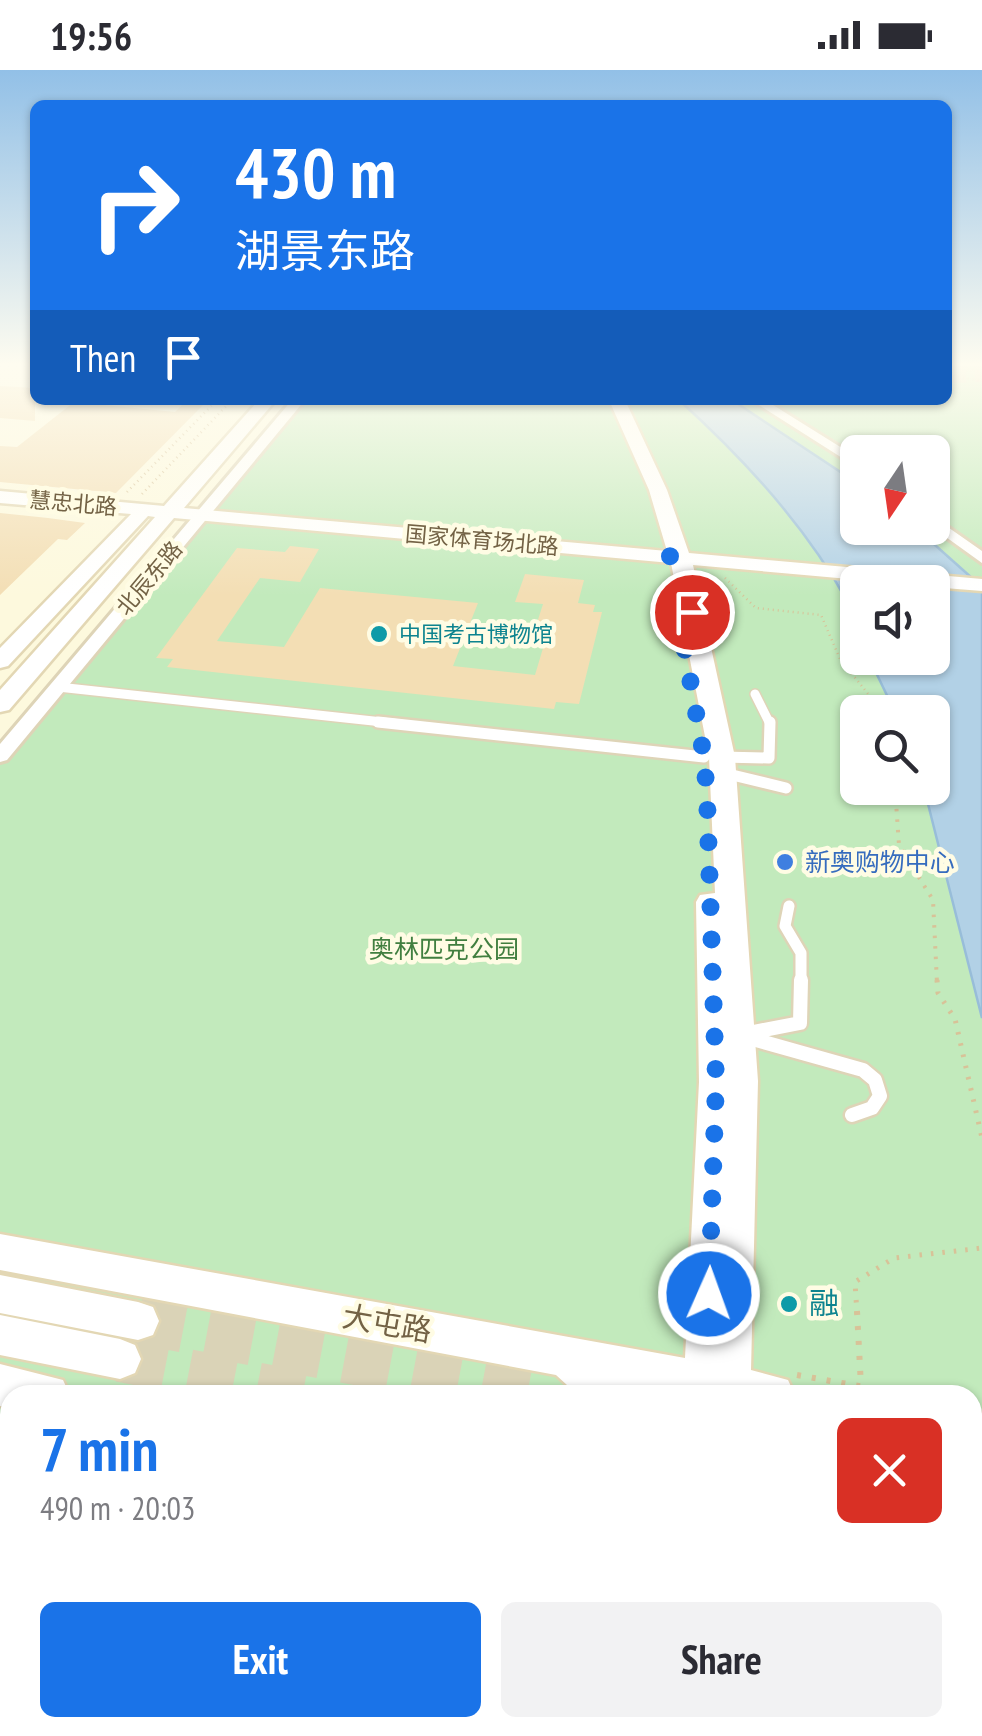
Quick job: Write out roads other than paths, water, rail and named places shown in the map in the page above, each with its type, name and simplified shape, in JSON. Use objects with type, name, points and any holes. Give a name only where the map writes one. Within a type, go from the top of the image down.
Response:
[{"type":"street","name":"北辰东路","points":[[0,705],[214,441]]},
{"type":"street","name":"北辰东路","points":[[0,661],[227,441]]},
{"type":"street","name":"北辰东路","points":[[0,756],[265,441]]},
{"type":"street","points":[[626,441],[673,554]]},
{"type":"street","points":[[637,441],[673,554],[717,762],[741,1081],[717,1385]]},
{"type":"street","name":"慧忠北路","points":[[0,494],[160,508]]},
{"type":"street","name":"国家体育场北路","points":[[160,508],[982,582]]},
{"type":"street","points":[[950,534],[982,558]]},
{"type":"street","points":[[717,762],[717,1385]]},
{"type":"street","name":"大屯路","points":[[0,1252],[567,1357],[694,1385]]},
{"type":"street","points":[[0,1294],[138,1321]]},
{"type":"street","points":[[0,1336],[120,1359]]},
{"type":"street","points":[[567,1357],[599,1385]]},
{"type":"lane","points":[[58,687],[717,762],[769,758],[770,718],[755,694]]},
{"type":"lane","points":[[717,762],[786,788]]},
{"type":"lane","points":[[738,1035],[800,1023],[802,952],[785,926],[788,906]]},
{"type":"lane","points":[[738,1035],[863,1070],[875,1080],[880,1096],[872,1108],[852,1115]]},
{"type":"water","points":[[722,441],[793,441],[840,472],[840,545],[935,545],[982,587],[982,1018],[928,805],[950,805],[950,695],[887,695],[877,675],[950,675],[950,565],[840,565],[840,589],[772,495]]},
{"type":"tunnel","points":[[138,1321],[478,1385]]},
{"type":"tunnel","points":[[120,1359],[254,1385]]},
{"type":"place","name":"中国考古博物馆","points":[[379,634]]},
{"type":"place","name":"新奥购物中心","points":[[785,862]]},
{"type":"place","name":"融","points":[[789,1304]]},
{"type":"park label","name":"奥林匹克公园","points":[[444,949]]}]
